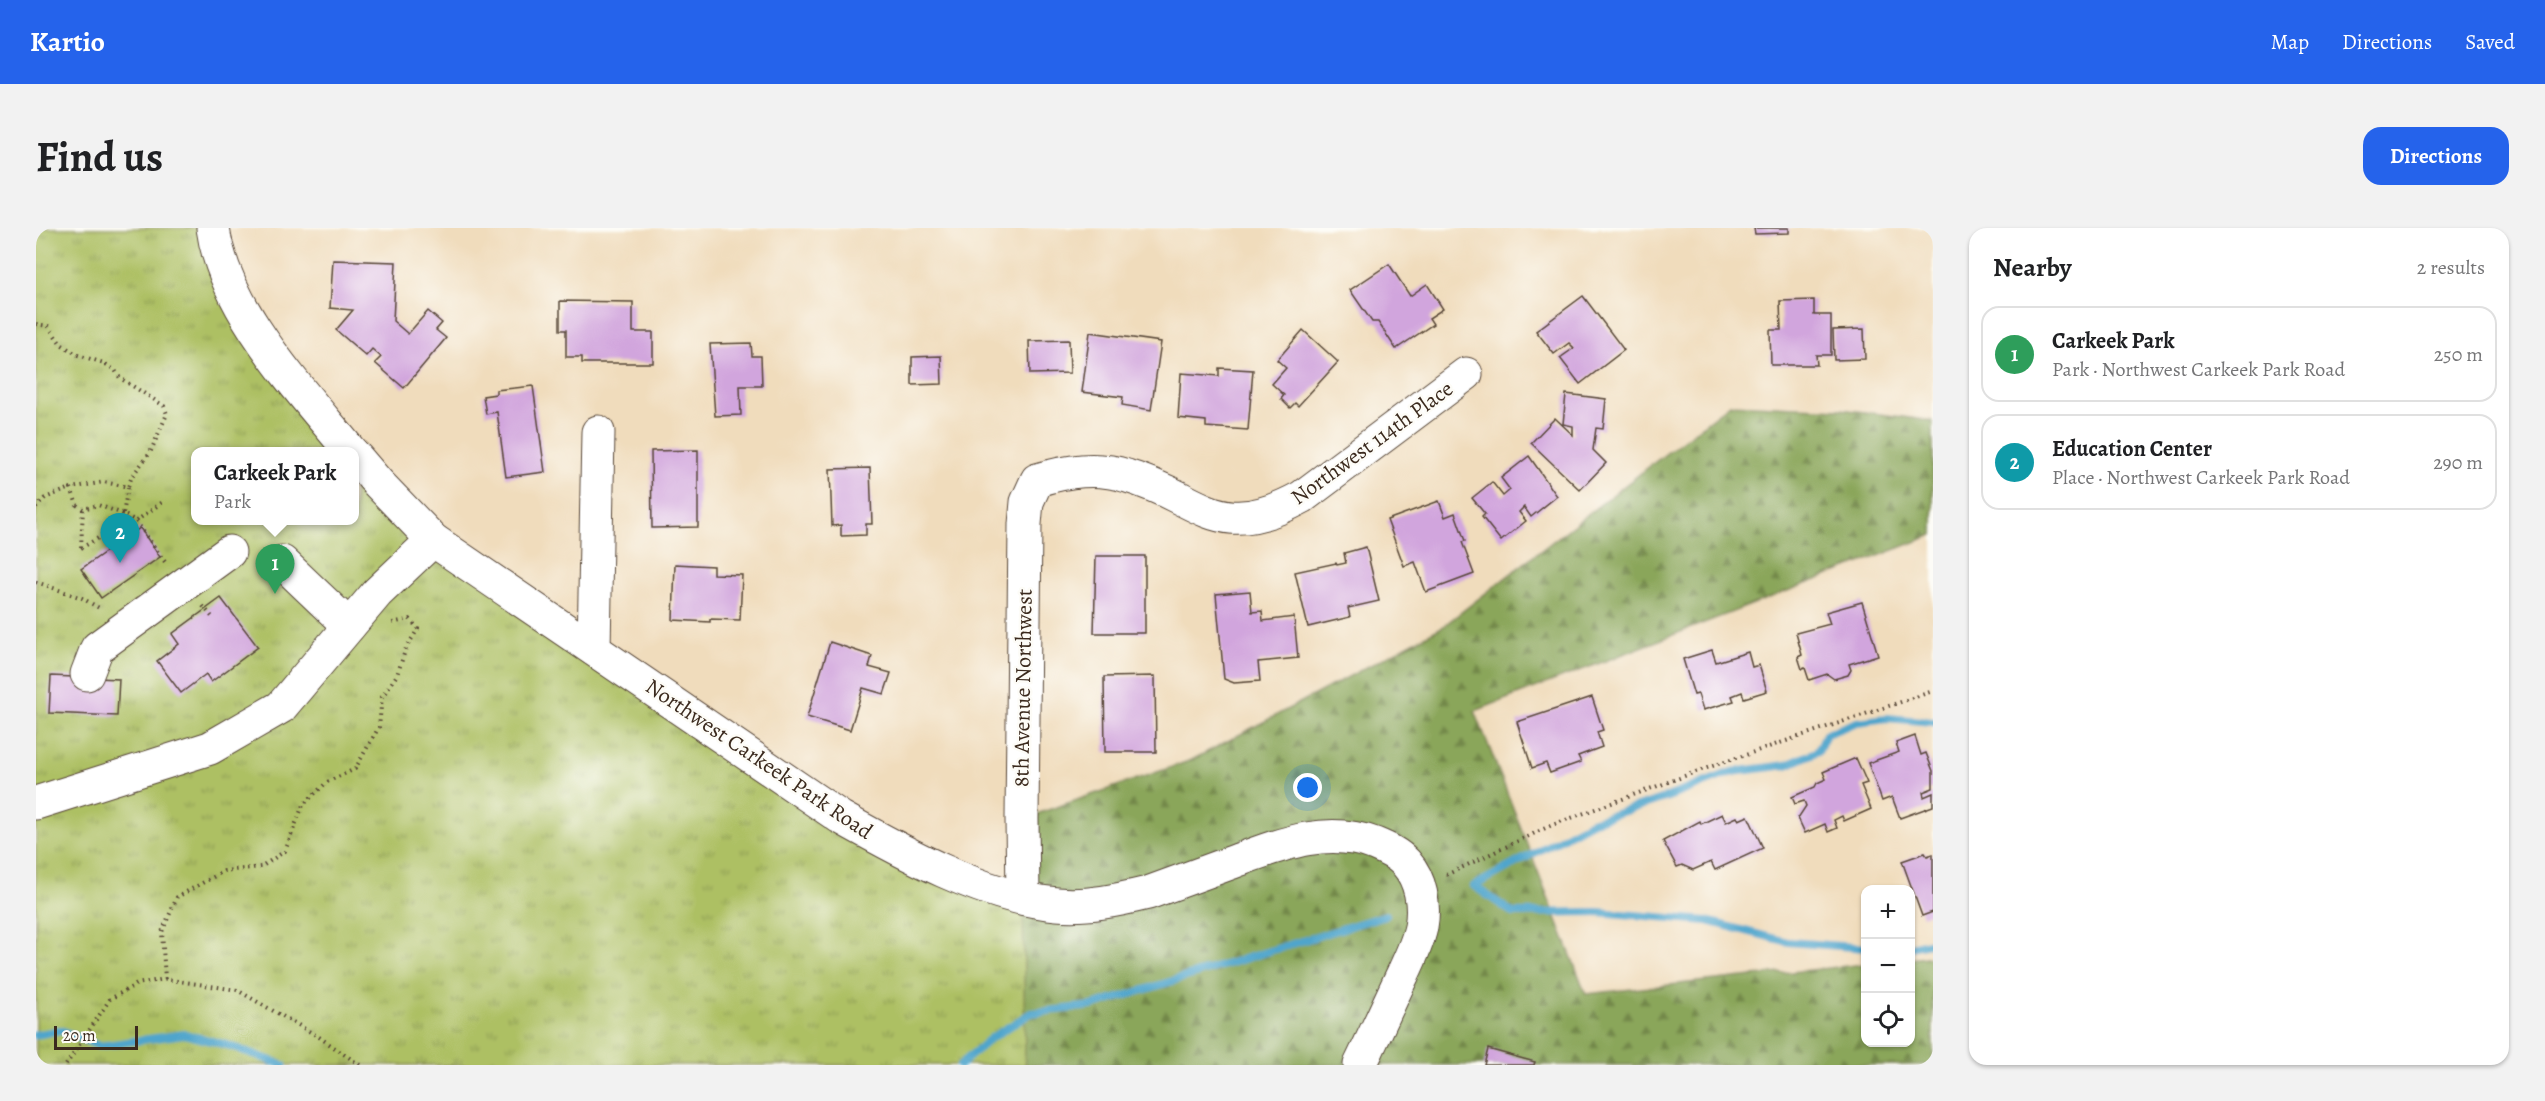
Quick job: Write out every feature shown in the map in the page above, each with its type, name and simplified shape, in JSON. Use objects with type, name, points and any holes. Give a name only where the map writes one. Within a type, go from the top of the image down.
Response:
[{"type":"street","points":[[213,228],[215,245],[228,282],[246,316],[347,447]]},
{"type":"street","name":"Northwest 114th Place","points":[[1037,480],[1062,472],[1108,471],[1144,481],[1202,510],[1218,515],[1234,518],[1258,516],[1278,510],[1302,498],[1466,374]]},
{"type":"street","points":[[594,648],[598,432]]},
{"type":"street","name":"Northwest Carkeek Park Road","points":[[359,461],[433,540],[840,817],[946,871],[1023,898],[1057,904],[1127,898],[1148,893],[1301,839],[1331,836],[1357,839],[1387,849],[1401,857],[1412,870],[1420,888],[1421,927],[1411,956],[1360,1065]]},
{"type":"street","name":"8th Avenue Northwest","points":[[1023,898],[1025,524],[1027,502],[1037,480]]},
{"type":"street","points":[[36,803],[210,748],[281,707],[377,593],[433,540]]},
{"type":"street","points":[[87,674],[97,648],[229,552]]},
{"type":"street","points":[[282,562],[349,626]]},
{"type":"path","points":[[36,324],[48,326],[61,344],[78,355],[115,369],[120,378],[164,406],[167,414],[150,453],[132,476],[123,514]]},
{"type":"path","points":[[36,508],[45,498],[71,488],[104,482],[128,487]]},
{"type":"path","points":[[71,488],[77,506],[83,509],[98,506],[134,520],[167,565]]},
{"type":"path","points":[[83,509],[81,548],[164,501]]},
{"type":"path","points":[[36,582],[82,598],[105,610]]},
{"type":"path","points":[[165,979],[162,932],[177,897],[224,871],[261,867],[285,851],[303,805],[327,782],[355,769],[379,727],[382,696],[397,675],[406,648],[418,629],[410,619]]},
{"type":"path","points":[[1420,888],[1552,825],[1701,770],[1933,692]]},
{"type":"path","points":[[68,1064],[110,999],[137,984],[165,979],[237,990],[319,1037],[360,1065]]},
{"type":"green space","points":[[36,228],[207,441],[200,447],[191,447],[191,455],[178,467],[171,535],[256,525],[359,525],[359,512],[378,483],[840,817],[1023,898],[1022,819],[1192,760],[1442,627],[1730,404],[1841,409],[1933,421],[1933,535],[1475,711],[1586,994],[1861,964],[1861,1047],[1915,1047],[1915,958],[1933,956],[1933,1065],[36,1065]]},
{"type":"green space","points":[[36,228],[213,228],[215,245],[348,447],[191,447],[191,525],[359,525],[359,460],[378,483],[840,817],[1023,898],[1025,1065],[36,1065]]},
{"type":"building","points":[[1754,228],[1789,228],[1789,233],[1755,234]]},
{"type":"building","points":[[333,260],[396,262],[393,321],[408,334],[428,311],[442,323],[436,330],[446,338],[404,388],[375,363],[381,357],[372,349],[366,356],[336,330],[353,310],[330,308]]},
{"type":"building","points":[[1389,264],[1410,296],[1427,284],[1443,309],[1429,318],[1433,324],[1396,349],[1378,322],[1372,322],[1350,290]]},
{"type":"building","points":[[1583,296],[1624,350],[1580,384],[1560,358],[1574,348],[1569,343],[1554,354],[1536,331]]},
{"type":"building","points":[[1814,300],[1814,315],[1831,315],[1831,355],[1816,355],[1817,365],[1771,365],[1770,330],[1781,330],[1780,301]]},
{"type":"building","points":[[560,301],[633,302],[633,332],[653,332],[653,363],[582,363],[582,357],[566,357],[566,330],[560,330]]},
{"type":"building","points":[[1864,329],[1865,359],[1834,360],[1833,330]]},
{"type":"building","points":[[1303,330],[1338,362],[1298,406],[1295,403],[1290,408],[1281,399],[1284,395],[1272,384],[1286,368],[1277,360]]},
{"type":"building","points":[[1090,332],[1161,342],[1151,410],[1122,405],[1123,397],[1082,392]]},
{"type":"building","points":[[1069,340],[1070,373],[1030,374],[1029,341]]},
{"type":"building","points":[[751,343],[752,356],[761,356],[762,386],[740,386],[741,415],[715,416],[710,344]]},
{"type":"building","points":[[941,356],[942,384],[912,385],[912,357]]},
{"type":"building","points":[[1219,368],[1253,370],[1248,430],[1206,427],[1206,421],[1178,418],[1181,373],[1219,376]]},
{"type":"building","points":[[533,386],[545,472],[506,477],[497,412],[486,414],[483,396],[496,394],[496,390]]},
{"type":"building","points":[[1566,394],[1606,399],[1603,429],[1596,428],[1593,450],[1606,463],[1580,490],[1531,443],[1555,418],[1573,435],[1573,426],[1563,424]]},
{"type":"building","points":[[698,450],[698,527],[652,528],[651,451]]},
{"type":"building","points":[[1529,456],[1557,496],[1531,517],[1524,507],[1519,512],[1526,521],[1501,541],[1482,517],[1485,514],[1472,498],[1492,482],[1503,496],[1510,490],[1501,478]]},
{"type":"building","points":[[870,468],[872,524],[866,524],[866,535],[841,536],[841,525],[832,526],[830,469]]},
{"type":"building","points":[[1439,501],[1445,517],[1455,513],[1465,541],[1462,542],[1474,574],[1426,592],[1415,562],[1404,566],[1387,520]]},
{"type":"building","points":[[140,528],[160,557],[101,598],[81,569]]},
{"type":"building","points":[[1366,547],[1379,601],[1348,608],[1350,617],[1308,627],[1295,572],[1346,563],[1344,553]]},
{"type":"building","points":[[1096,556],[1145,556],[1145,633],[1094,633]]},
{"type":"building","points":[[675,564],[713,566],[713,574],[742,575],[740,620],[710,619],[710,622],[673,620]]},
{"type":"building","points":[[1250,591],[1252,612],[1262,611],[1263,621],[1294,617],[1298,658],[1258,662],[1260,681],[1234,683],[1224,679],[1216,594]]},
{"type":"building","points":[[221,598],[258,647],[211,682],[206,674],[181,693],[157,661],[179,644],[172,634]]},
{"type":"building","points":[[1862,602],[1878,655],[1849,664],[1851,670],[1848,675],[1834,679],[1827,674],[1809,680],[1798,657],[1802,655],[1796,633],[1830,624],[1826,612]]},
{"type":"building","points":[[830,642],[872,656],[869,667],[891,673],[884,694],[863,688],[850,730],[807,717]]},
{"type":"building","points":[[1712,650],[1716,662],[1748,652],[1752,667],[1759,665],[1767,691],[1744,698],[1742,692],[1732,696],[1734,701],[1703,710],[1698,694],[1694,695],[1683,659]]},
{"type":"building","points":[[51,676],[119,679],[117,716],[49,713]]},
{"type":"building","points":[[1155,676],[1156,752],[1105,752],[1104,677]]},
{"type":"building","points":[[1592,697],[1603,730],[1597,732],[1602,747],[1578,756],[1581,762],[1550,773],[1546,763],[1532,768],[1517,722]]},
{"type":"building","points":[[1915,736],[1921,755],[1926,753],[1933,771],[1933,788],[1923,792],[1924,797],[1933,793],[1933,806],[1900,818],[1892,797],[1882,801],[1868,763],[1899,752],[1896,743]]},
{"type":"building","points":[[1856,758],[1867,783],[1861,785],[1871,809],[1844,821],[1842,816],[1834,820],[1837,828],[1828,832],[1825,824],[1805,833],[1798,818],[1806,806],[1804,801],[1795,804],[1792,797],[1815,787],[1817,783],[1826,779],[1823,772]]},
{"type":"building","points":[[1722,814],[1726,822],[1737,817],[1739,820],[1748,816],[1763,848],[1715,870],[1711,862],[1693,870],[1682,865],[1677,867],[1663,841],[1700,821],[1701,824]]},
{"type":"building","points":[[1925,853],[1927,856],[1933,854],[1933,912],[1922,916],[1915,897],[1915,885],[1911,885],[1902,861]]},
{"type":"building","points":[[1488,1049],[1535,1062],[1534,1065],[1484,1065]]},
{"type":"waterway","points":[[1861,948],[1788,942],[1707,921],[1597,912],[1513,913],[1474,886],[1591,822],[1665,798],[1732,772],[1787,765],[1818,751],[1826,734],[1857,722],[1887,718],[1933,722]]},
{"type":"waterway","points":[[960,1065],[991,1038],[1031,1013],[1092,1006],[1386,915]]},
{"type":"waterway","points":[[1915,946],[1933,942]]},
{"type":"waterway","points":[[36,1035],[60,1030],[99,1046],[184,1034],[227,1045],[283,1065]]},
{"type":"place","name":"Education Center","points":[[120,563]]},
{"type":"place","name":"Carkeek Park","points":[[275,594]]}]
